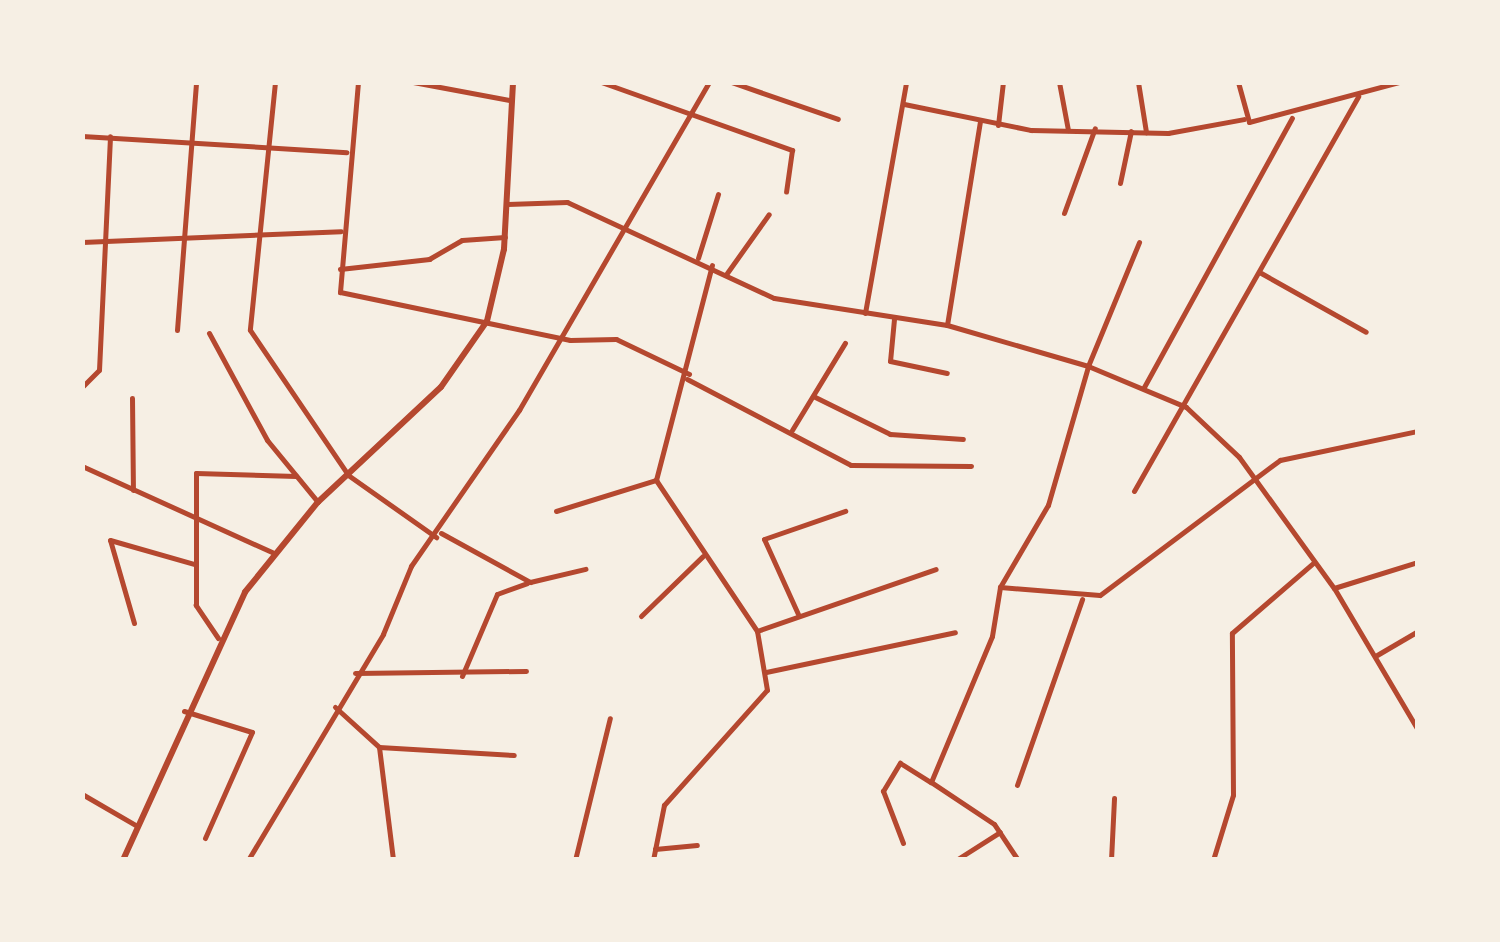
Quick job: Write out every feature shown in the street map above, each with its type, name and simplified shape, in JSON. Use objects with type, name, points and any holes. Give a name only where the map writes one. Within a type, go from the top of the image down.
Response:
[{"type":"street","points":[[177,330],[180,238],[196,82]]},
{"type":"street","points":[[275,82],[250,330],[348,475],[439,536],[530,582]]},
{"type":"street","points":[[358,82],[348,152],[340,269],[348,296],[560,336],[616,339],[792,430],[884,472],[971,466]]},
{"type":"street","points":[[413,82],[509,100]]},
{"type":"street","points":[[123,860],[218,638],[272,552],[318,502],[441,387],[488,321],[505,236],[509,100],[513,82]]},
{"type":"street","points":[[601,82],[792,150],[786,192]]},
{"type":"street","points":[[248,860],[356,674],[411,566],[439,536],[630,226],[709,82]]},
{"type":"street","points":[[731,82],[838,119]]},
{"type":"street","points":[[865,313],[906,82]]},
{"type":"street","points":[[998,125],[1003,82]]},
{"type":"street","points":[[1059,82],[1068,130]]},
{"type":"street","points":[[1138,82],[1146,132]]},
{"type":"street","points":[[1238,82],[1244,119]]},
{"type":"street","points":[[904,104],[998,125],[1146,132],[1244,119],[1292,118],[1399,82]]},
{"type":"street","points":[[1134,491],[1186,408],[1358,96]]},
{"type":"street","points":[[1144,388],[1292,118]]},
{"type":"street","points":[[947,326],[980,122]]},
{"type":"street","points":[[1064,213],[1095,128]]},
{"type":"street","points":[[1120,182],[1131,131]]},
{"type":"street","points":[[82,136],[348,152]]},
{"type":"street","points":[[82,387],[99,370],[102,242],[110,136]]},
{"type":"street","points":[[698,258],[718,194]]},
{"type":"street","points":[[507,204],[567,202],[630,226],[774,298],[947,326],[1088,366],[1186,408],[1255,482],[1334,588],[1418,730]]},
{"type":"street","points":[[727,272],[769,214]]},
{"type":"street","points":[[82,242],[342,231]]},
{"type":"street","points":[[340,269],[429,259],[462,240],[505,236]]},
{"type":"street","points":[[931,782],[992,636],[1000,588],[1048,505],[1088,366],[1138,242]]},
{"type":"street","points":[[653,860],[664,805],[765,700],[766,672],[757,631],[703,556],[656,480],[688,377],[712,265]]},
{"type":"street","points":[[1261,273],[1366,332]]},
{"type":"street","points":[[894,319],[890,361],[947,373]]},
{"type":"street","points":[[209,333],[222,369],[318,502]]},
{"type":"street","points":[[792,430],[845,343]]},
{"type":"street","points":[[813,396],[890,434],[963,439]]},
{"type":"street","points":[[132,398],[133,490]]},
{"type":"street","points":[[1000,588],[1082,599],[1116,586],[1280,460],[1418,430]]},
{"type":"street","points":[[82,466],[272,552]]},
{"type":"street","points":[[218,638],[202,623],[194,564],[196,473],[296,476]]},
{"type":"street","points":[[556,510],[656,480]]},
{"type":"street","points":[[798,614],[764,539],[845,511]]},
{"type":"street","points":[[134,623],[110,540],[194,564]]},
{"type":"street","points":[[641,616],[703,556]]},
{"type":"street","points":[[1334,588],[1418,562]]},
{"type":"street","points":[[1214,860],[1234,796],[1232,633],[1313,563]]},
{"type":"street","points":[[462,676],[497,594],[585,569]]},
{"type":"street","points":[[757,631],[936,569]]},
{"type":"street","points":[[1017,785],[1082,599]]},
{"type":"street","points":[[1377,656],[1418,631]]},
{"type":"street","points":[[766,672],[955,632]]},
{"type":"street","points":[[356,674],[462,676],[526,672]]},
{"type":"street","points":[[336,707],[379,747],[514,755]]},
{"type":"street","points":[[184,711],[252,732],[205,838]]},
{"type":"street","points":[[575,860],[610,718]]},
{"type":"street","points":[[379,747],[393,860]]},
{"type":"street","points":[[903,844],[883,791],[900,764],[1001,831],[1018,860]]},
{"type":"street","points":[[82,794],[137,826]]},
{"type":"street","points":[[1111,860],[1114,798]]},
{"type":"street","points":[[956,860],[1001,831]]},
{"type":"street","points":[[654,849],[697,845]]}]
